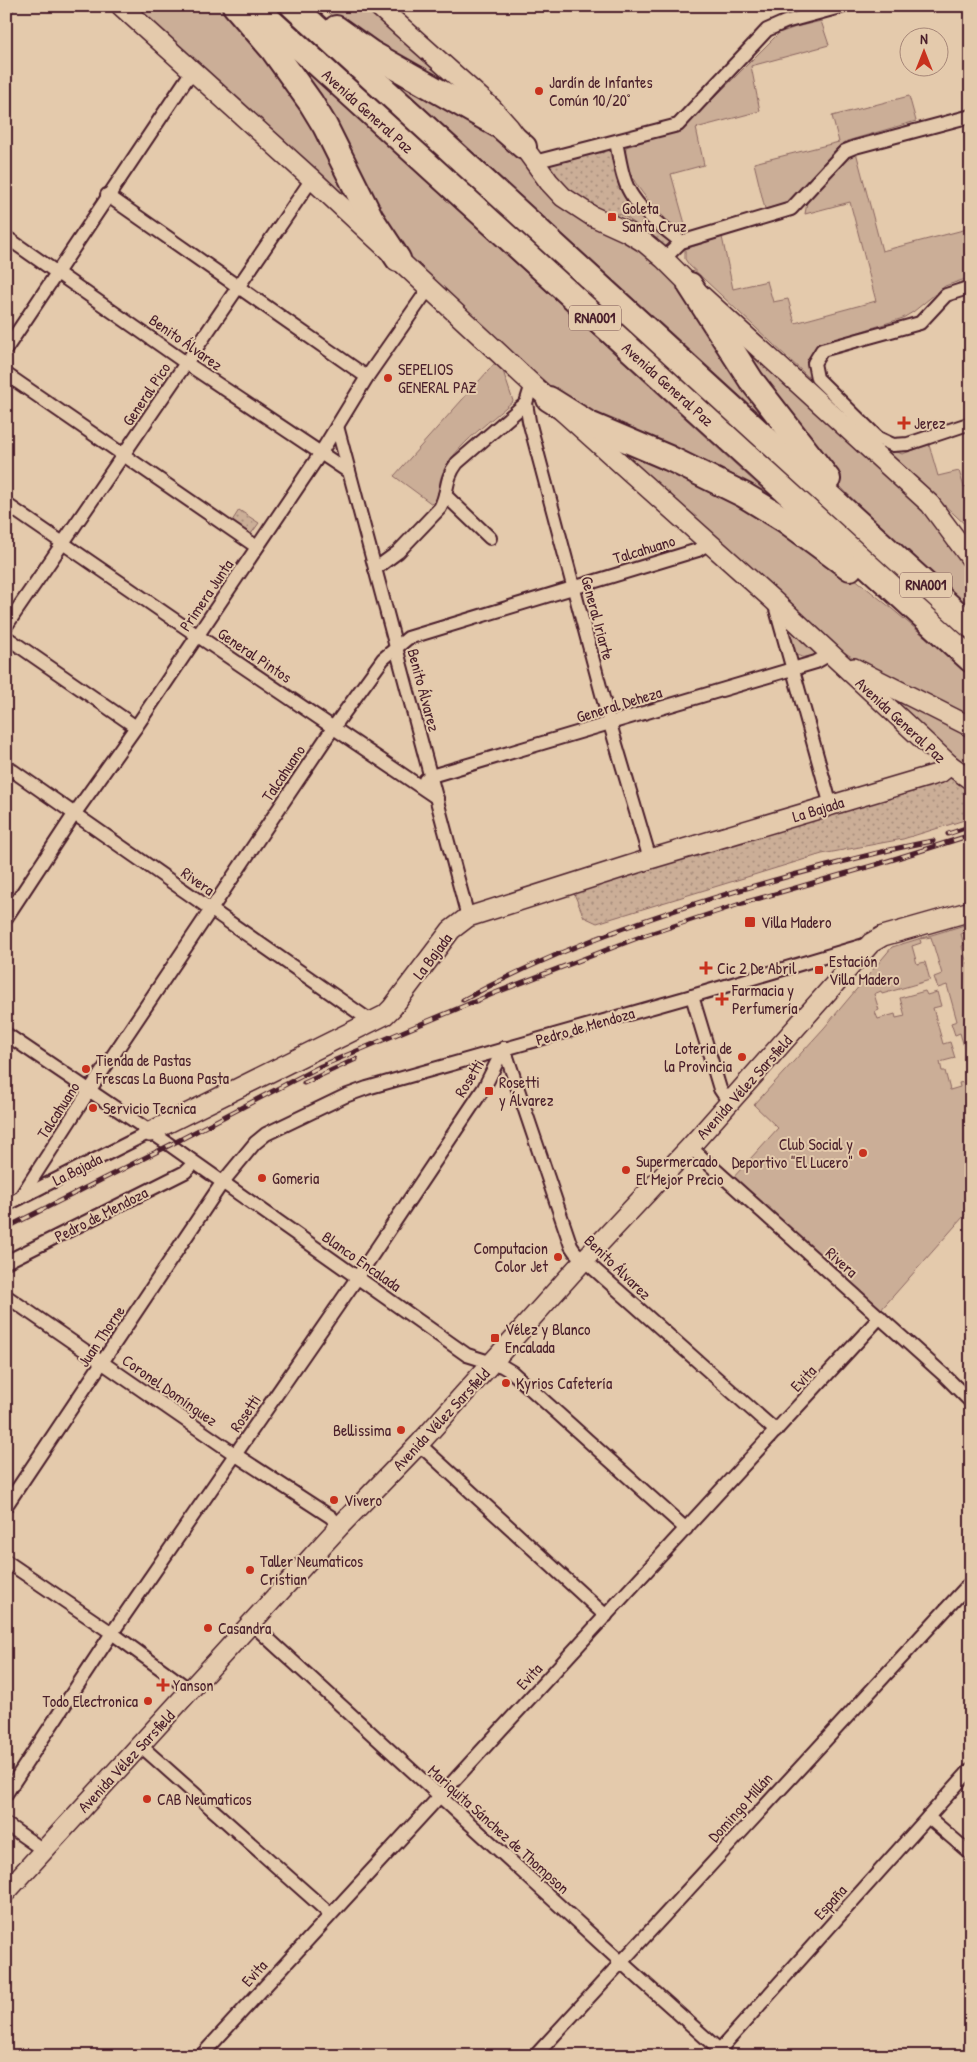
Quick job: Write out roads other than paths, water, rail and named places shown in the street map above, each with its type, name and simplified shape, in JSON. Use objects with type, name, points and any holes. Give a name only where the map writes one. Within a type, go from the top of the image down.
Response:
[{"type":"highway","points":[[235,6],[273,50],[311,103],[333,141],[371,218],[398,259]]},
{"type":"highway","name":"Avenida General Paz","points":[[254,6],[971,660]]},
{"type":"highway","name":"Avenida General Paz","points":[[293,6],[971,626]]},
{"type":"highway","points":[[307,6],[372,54],[500,126],[529,154]]},
{"type":"highway","points":[[690,285],[751,380],[806,452],[882,544]]},
{"type":"highway","points":[[541,392],[589,424],[692,469],[744,495],[784,520],[937,630]]},
{"type":"street","name":"Avenida General Paz","points":[[121,6],[312,179],[541,392],[773,600],[950,765],[971,780]]},
{"type":"street","points":[[378,6],[492,108],[555,190],[569,202],[592,216],[627,232],[664,259],[690,285],[930,504],[971,535]]},
{"type":"street","points":[[529,154],[616,142],[678,125],[767,30],[785,22],[844,6]]},
{"type":"street","points":[[6,349],[192,70]]},
{"type":"street","points":[[664,259],[681,242],[791,210],[843,153],[854,147],[971,116]]},
{"type":"street","points":[[616,142],[624,177],[632,196],[646,212],[681,242]]},
{"type":"street","name":"General Pico","points":[[6,626],[312,179]]},
{"type":"street","points":[[107,195],[367,376]]},
{"type":"street","name":"Benito Álvarez","points":[[6,237],[186,363],[349,472]]},
{"type":"street","points":[[971,287],[946,295],[920,323],[822,350],[814,363],[817,378],[878,438],[893,445],[908,444],[971,424]]},
{"type":"street","name":"Primera Junta","points":[[6,918],[75,813],[136,727],[320,454],[367,376],[429,288]]},
{"type":"street","points":[[6,374],[257,547]]},
{"type":"street","points":[[375,569],[398,552],[440,508],[450,472],[457,463],[541,392]]},
{"type":"street","name":"General Iriarte","points":[[526,403],[610,724],[650,859]]},
{"type":"street","name":"Benito Álvarez","points":[[337,426],[468,917]]},
{"type":"street","points":[[445,495],[490,538]]},
{"type":"street","name":"General Pintos","points":[[6,504],[437,798]]},
{"type":"street","points":[[930,504],[971,559]]},
{"type":"street","name":"Talcahuano","points":[[20,1198],[211,909],[333,728],[383,658],[408,638],[698,550],[709,544]]},
{"type":"street","points":[[773,600],[831,806]]},
{"type":"street","points":[[6,637],[136,727]]},
{"type":"street","name":"Avenida General Paz","points":[[832,655],[868,676],[971,727]]},
{"type":"street","name":"General Deheza","points":[[417,784],[431,776],[816,662],[832,655]]},
{"type":"street","name":"La Bajada","points":[[6,1205],[372,1022],[392,1008],[451,930],[468,917],[650,859],[940,773],[950,765]]},
{"type":"street","name":"Rivera","points":[[6,766],[372,1022]]},
{"type":"street","name":"Pedro de Mendoza","points":[[222,1183],[255,1143],[266,1134],[344,1096],[504,1048],[692,996],[871,943],[883,936],[971,911]]},
{"type":"street","name":"Avenida Vélez Sarsfield","points":[[6,1892],[339,1527],[419,1444],[583,1261],[730,1104],[871,943]]},
{"type":"street","points":[[692,996],[720,1089],[730,1104]]},
{"type":"street","name":"Blanco Encalada","points":[[6,1034],[150,1132],[467,1355],[502,1366],[512,1372],[686,1529]]},
{"type":"street","name":"Benito Álvarez","points":[[504,1048],[571,1246],[583,1261],[776,1431]]},
{"type":"street","name":"Rosetti","points":[[6,1794],[112,1633],[357,1278],[484,1088],[504,1048]]},
{"type":"street","name":"Rivera","points":[[690,1147],[944,1375],[971,1402]]},
{"type":"street","name":"Pedro de Mendoza","points":[[6,1262],[185,1172],[194,1163]]},
{"type":"street","name":"Juan Thorne","points":[[6,1506],[222,1183]]},
{"type":"street","name":"Coronel Domínguez","points":[[6,1296],[236,1455],[331,1518],[339,1527]]},
{"type":"street","name":"Evita","points":[[201,2056],[880,1317]]},
{"type":"street","points":[[419,1444],[606,1616]]},
{"type":"street","points":[[6,1561],[112,1633],[190,1690]]},
{"type":"street","name":"Domingo Millán","points":[[535,2056],[971,1582]]},
{"type":"street","name":"Mariquita Sánchez de Thompson","points":[[252,1624],[720,2054]]},
{"type":"street","points":[[141,1746],[330,1914]]},
{"type":"street","name":"España","points":[[720,2054],[971,1769]]},
{"type":"street","points":[[928,1817],[971,1854]]},
{"type":"street","points":[[6,1824],[43,1850]]},
{"type":"railway","points":[[948,834],[971,826]]},
{"type":"railway","points":[[6,1228],[321,1066],[495,993],[640,937],[743,903],[971,835]]},
{"type":"railway","points":[[463,1000],[543,961],[666,913],[793,875],[880,852],[933,841]]},
{"type":"railway","points":[[304,1083],[356,1059]]},
{"type":"place","name":"Jardín de Infantes Común 10/20°","points":[[539,91]]},
{"type":"place","name":"Goleta Santa Cruz","points":[[612,217]]},
{"type":"place","name":"SEPELIOS GENERAL PAZ","points":[[388,378]]},
{"type":"place","name":"Jerez","points":[[904,423]]},
{"type":"place","name":"Villa Madero","points":[[750,922]]},
{"type":"place","name":"Cic 2 De Abril","points":[[706,968]]},
{"type":"place","name":"Estación Villa Madero","points":[[819,970]]},
{"type":"place","name":"Farmacia y Perfumería","points":[[722,999]]},
{"type":"place","name":"Loteria de la Provincia","points":[[742,1057]]},
{"type":"place","name":"Tienda de Pastas Frescas La Buona Pasta","points":[[86,1069]]},
{"type":"place","name":"Rosetti y Álvarez","points":[[489,1091]]},
{"type":"place","name":"Servicio Tecnica","points":[[93,1108]]},
{"type":"place","name":"Club Social y Deportivo \"El Lucero\"","points":[[863,1153]]},
{"type":"place","name":"Supermercado El Mejor Precio","points":[[626,1170]]},
{"type":"place","name":"Gomeria","points":[[262,1178]]},
{"type":"place","name":"Computacion Color Jet","points":[[558,1257]]},
{"type":"place","name":"Vélez y Blanco Encalada","points":[[495,1338]]},
{"type":"place","name":"Kyrios Cafetería","points":[[506,1383]]},
{"type":"place","name":"Bellissima","points":[[401,1430]]},
{"type":"place","name":"Vivero","points":[[334,1500]]},
{"type":"place","name":"Taller Neumaticos Cristian","points":[[250,1570]]},
{"type":"place","name":"Casandra","points":[[208,1628]]},
{"type":"place","name":"Yanson","points":[[163,1685]]},
{"type":"place","name":"Todo Electronica","points":[[148,1701]]},
{"type":"place","name":"CAB Neumaticos","points":[[147,1799]]}]
